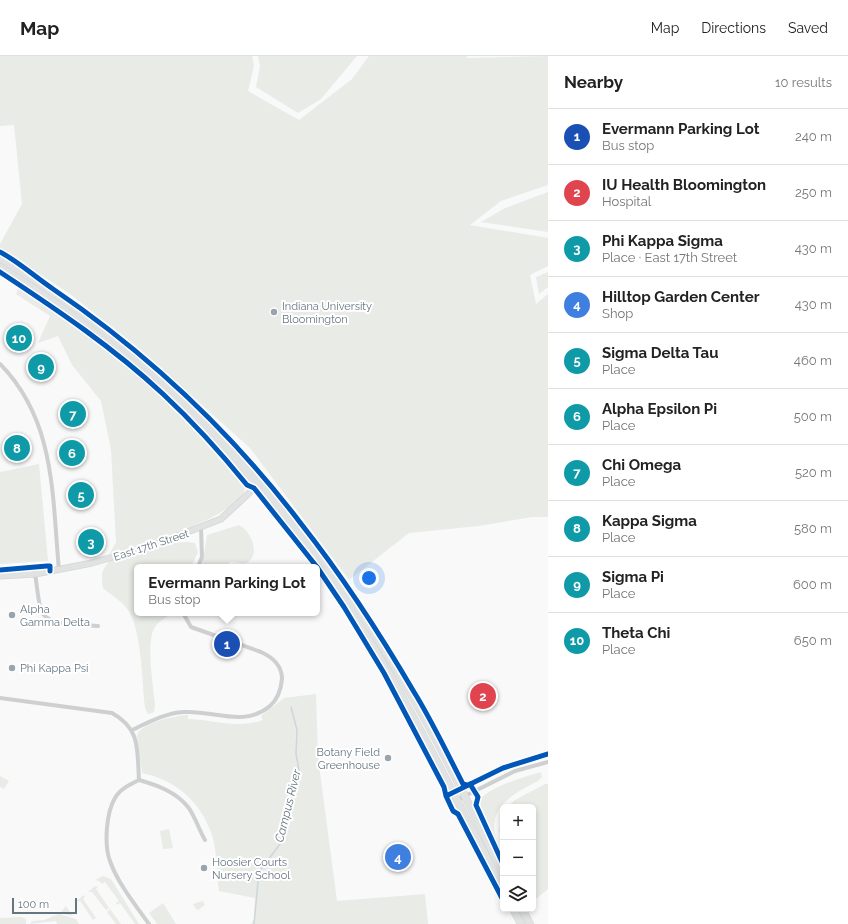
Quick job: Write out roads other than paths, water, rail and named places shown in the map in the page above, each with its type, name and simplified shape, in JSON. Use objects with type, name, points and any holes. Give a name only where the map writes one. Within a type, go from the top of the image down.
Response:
[{"type":"highway","points":[[0,258],[70,305],[132,353],[201,416],[306,534],[356,604],[412,696],[465,796],[500,867]]},
{"type":"highway","points":[[0,267],[78,320],[140,370],[195,420],[260,484],[319,564]]},
{"type":"highway","points":[[320,566],[365,633],[392,680],[500,883]]},
{"type":"highway","points":[[515,912],[521,924]]},
{"type":"highway","points":[[524,912],[530,924]]},
{"type":"main road","name":"East 17th Street","points":[[0,576],[35,574],[59,570],[121,555],[201,528],[228,515],[260,484]]},
{"type":"street","points":[[0,364],[18,387],[40,426],[50,466],[59,570]]},
{"type":"street","points":[[199,564],[202,557],[201,528]]},
{"type":"street","points":[[35,574],[43,613],[48,618],[69,624],[98,626]]},
{"type":"street","points":[[132,730],[159,717],[184,712],[242,718],[258,714],[275,702],[282,678],[277,662],[261,652],[197,631],[191,627],[185,616]]},
{"type":"street","points":[[0,698],[112,713],[122,719],[136,737],[139,780]]},
{"type":"street","points":[[456,800],[516,771],[548,762]]},
{"type":"street","points":[[149,924],[115,872],[107,849],[108,822],[115,798],[125,787],[139,780],[158,785],[174,795],[188,807],[205,840]]},
{"type":"waterway","name":"Campus River","points":[[254,924],[259,872],[280,844],[299,770],[296,754],[297,730],[291,707]]},
{"type":"place","name":"Indiana University Bloomington","points":[[274,312]]},
{"type":"place","name":"Theta Chi","points":[[19,338]]},
{"type":"place","name":"Sigma Pi","points":[[41,367]]},
{"type":"place","name":"Chi Omega","points":[[73,414]]},
{"type":"place","name":"Kappa Sigma","points":[[17,448]]},
{"type":"place","name":"Alpha Epsilon Pi","points":[[72,453]]},
{"type":"place","name":"Sigma Delta Tau","points":[[81,495]]},
{"type":"place","name":"Phi Kappa Sigma","points":[[91,542]]},
{"type":"place","name":"Alpha Gamma Delta","points":[[12,615]]},
{"type":"place","name":"Evermann Parking Lot","points":[[227,644]]},
{"type":"place","name":"Phi Kappa Psi","points":[[12,668]]},
{"type":"place","name":"IU Health Bloomington","points":[[483,696]]},
{"type":"place","name":"Botany Field Greenhouse","points":[[388,758]]},
{"type":"place","name":"Hilltop Garden Center","points":[[398,857]]},
{"type":"place","name":"Hoosier Courts Nursery School","points":[[204,868]]}]
